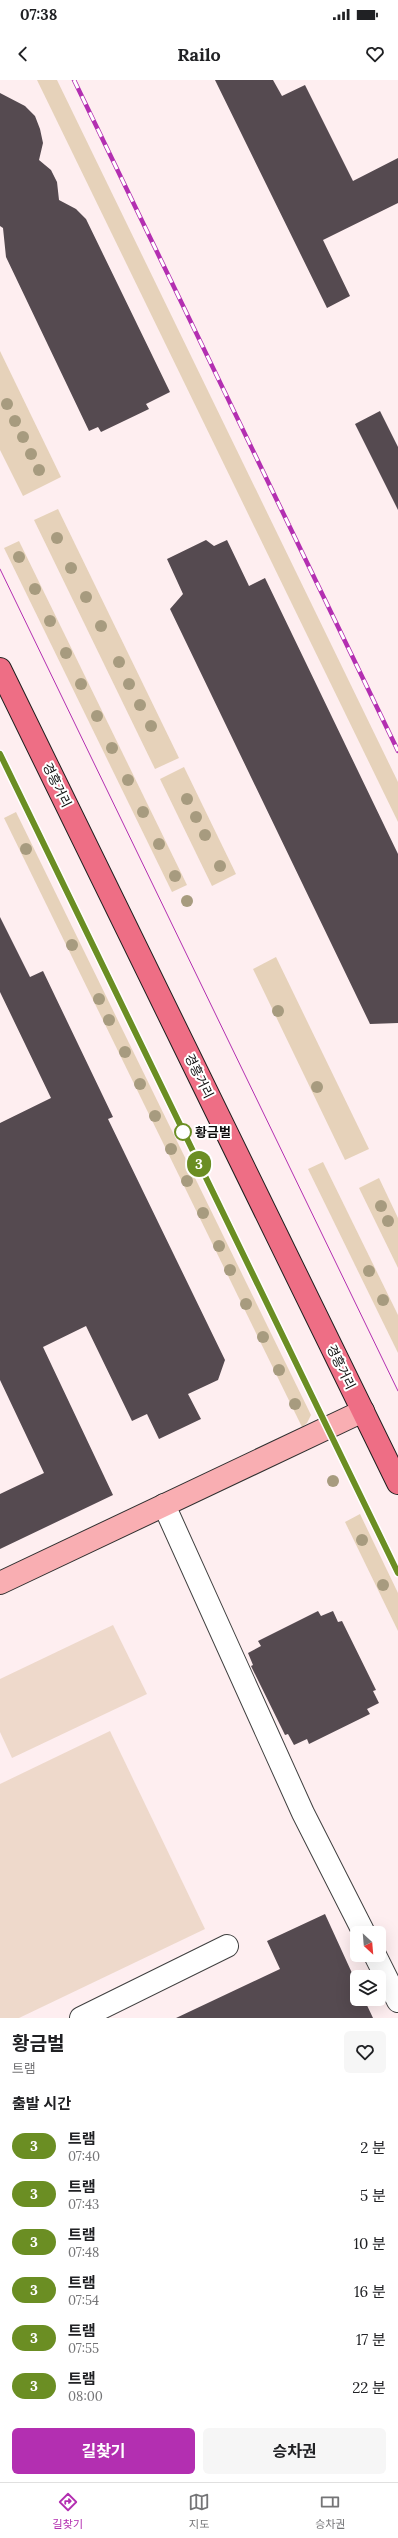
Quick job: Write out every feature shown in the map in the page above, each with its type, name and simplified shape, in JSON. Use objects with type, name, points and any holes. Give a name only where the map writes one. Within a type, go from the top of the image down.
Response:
[{"type":"main road","name":"경흥거리","points":[[0,669],[398,1483]]},
{"type":"street","points":[[0,1583],[363,1411]]},
{"type":"street","points":[[164,1505],[303,1812],[360,1926]]},
{"type":"street","points":[[80,2018],[227,1946]]},
{"type":"street","points":[[378,1962],[398,2001]]},
{"type":"shaded area","points":[[37,80],[57,80],[398,782],[398,822]]},
{"type":"shaded area","points":[[0,351],[61,477],[23,496],[0,450]]},
{"type":"shaded area","points":[[58,509],[179,758],[155,769],[34,520]]},
{"type":"shaded area","points":[[19,541],[187,885],[172,892],[4,548]]},
{"type":"shaded area","points":[[184,767],[236,874],[212,886],[160,779]]},
{"type":"shaded area","points":[[16,812],[311,1415],[307,1423],[302,1427],[4,818]]},
{"type":"shaded area","points":[[276,957],[369,1149],[345,1160],[253,969]]},
{"type":"shaded area","points":[[323,1162],[398,1315],[398,1353],[308,1169]]},
{"type":"shaded area","points":[[379,1178],[398,1218],[398,1268],[359,1188]]},
{"type":"shaded area","points":[[360,1514],[398,1593],[398,1631],[345,1522]]},
{"type":"shaded area","points":[[113,1625],[147,1694],[12,1758],[0,1732],[0,1679]]},
{"type":"shaded area","points":[[110,1731],[205,1929],[19,2018],[0,2018],[0,1784]]},
{"type":"building","points":[[215,80],[273,80],[282,96],[305,85],[353,181],[398,158],[398,203],[323,240],[350,296],[327,308]]},
{"type":"building","points":[[0,93],[25,106],[35,116],[43,143],[39,160],[51,170],[57,182],[59,200],[76,209],[86,219],[170,392],[146,404],[149,409],[101,432],[98,427],[89,431],[6,257],[3,228],[0,226]]},
{"type":"building","points":[[380,411],[398,447],[398,510],[355,424]]},
{"type":"building","points":[[206,540],[214,546],[227,540],[249,586],[265,578],[398,854],[398,1023],[370,1024],[170,609],[183,594],[167,559]]},
{"type":"building","points":[[0,917],[30,977],[43,971],[113,1117],[108,1119],[225,1360],[218,1380],[188,1394],[201,1419],[159,1439],[147,1414],[132,1421],[86,1326],[43,1347],[113,1495],[0,1549],[0,1494],[44,1473],[0,1380],[0,1123],[51,1098],[0,992]]},
{"type":"building","points":[[318,1611],[321,1616],[333,1611],[338,1622],[342,1621],[376,1690],[373,1691],[379,1703],[367,1709],[370,1714],[309,1744],[307,1739],[294,1745],[288,1734],[285,1735],[251,1666],[253,1665],[248,1653],[261,1646],[258,1641]]},
{"type":"building","points":[[325,1914],[351,1970],[350,2006],[367,2006],[373,2018],[176,2018],[280,1969],[267,1941]]},
{"type":"tram line","points":[[0,569],[398,1391]]},
{"type":"tram line","points":[[0,754],[398,1573]]},
{"type":"tram line","name":"3","points":[[0,754],[398,1573]]},
{"type":"railway","points":[[74,80],[398,751]]},
{"type":"place","name":"황금벌","points":[[183,1132]]}]
